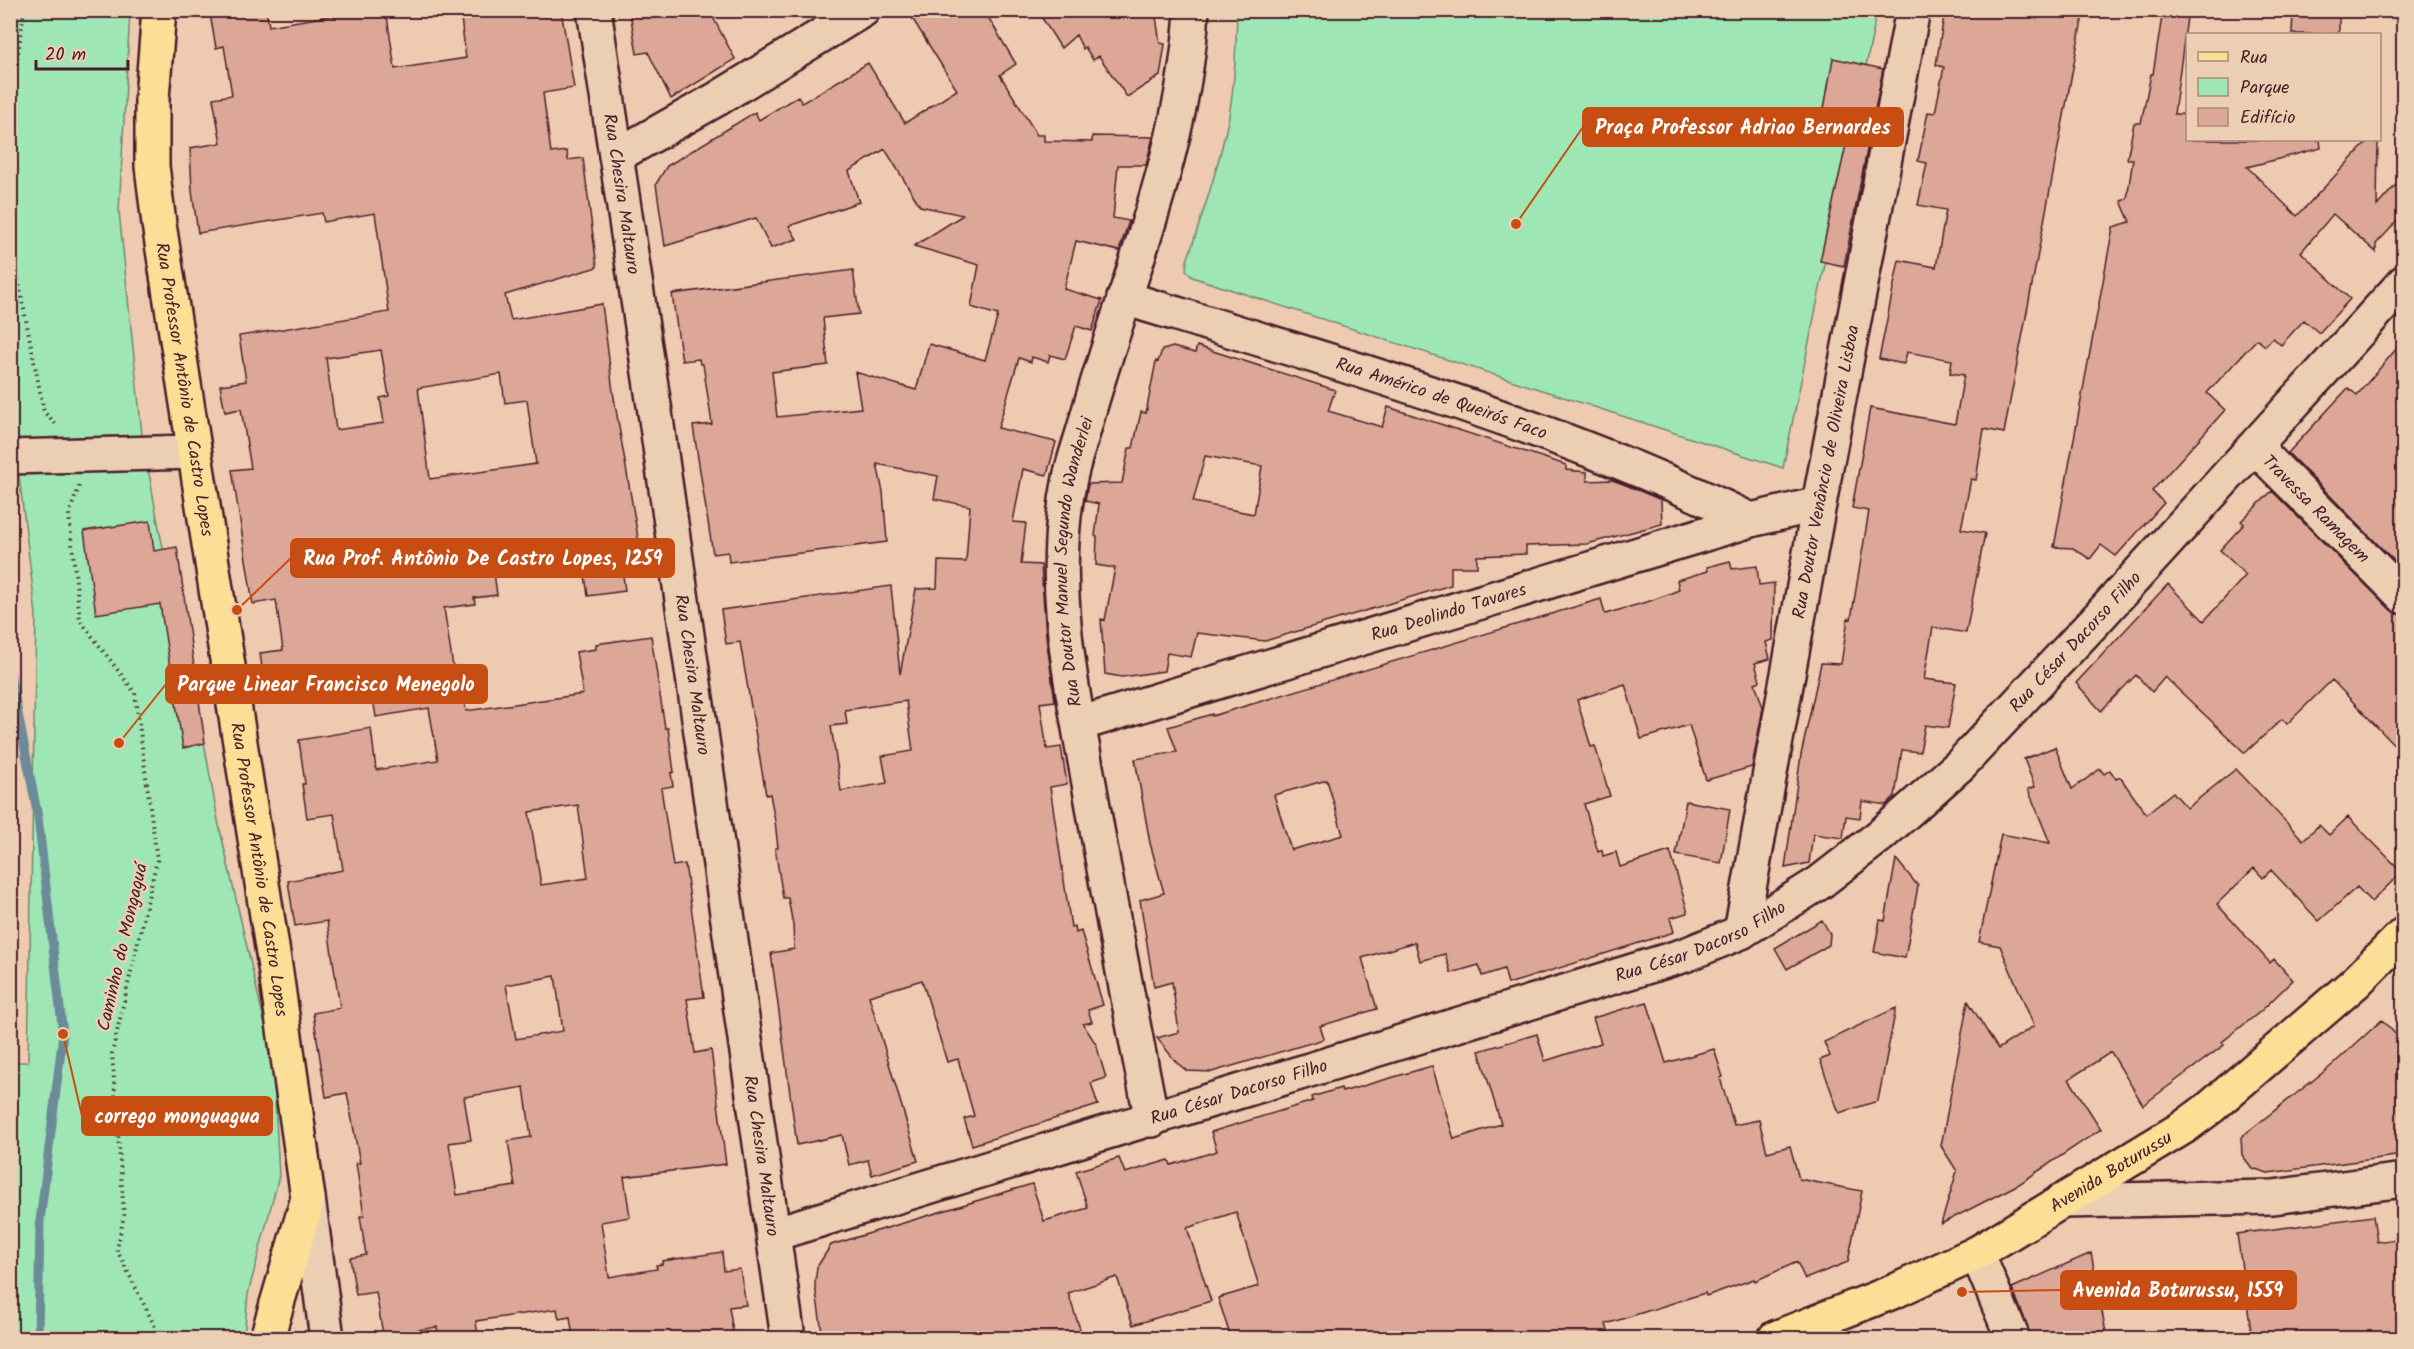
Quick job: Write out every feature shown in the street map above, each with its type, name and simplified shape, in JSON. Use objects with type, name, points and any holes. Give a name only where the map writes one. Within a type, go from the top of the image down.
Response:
[{"type":"main road","name":"Rua Professor Antônio de Castro Lopes","points":[[159,10],[152,98],[152,166],[159,224],[276,973],[308,1198]]},
{"type":"main road","name":"Avenida Boturussu","points":[[1775,1338],[1895,1291],[1977,1253],[2184,1127],[2211,1107],[2356,982],[2403,934]]},
{"type":"main road","points":[[267,1338],[308,1198]]},
{"type":"street","name":"Rua Chesira Maltauro","points":[[594,10],[788,1338]]},
{"type":"street","points":[[616,156],[717,99],[863,10]]},
{"type":"street","name":"Rua Doutor Manuel Segundo Wanderlei","points":[[1152,1120],[1125,984],[1079,724],[1064,627],[1061,553],[1070,479],[1124,298],[1147,231],[1178,119],[1190,42],[1192,10]]},
{"type":"street","name":"Rua Doutor Venâncio de Oliveira Lisboa","points":[[1742,932],[1819,504],[1913,10]]},
{"type":"street","name":"Rua César Dacorso Filho","points":[[774,1234],[1685,955],[1742,932],[1828,877],[1881,836],[1960,765],[2255,447],[2403,282]]},
{"type":"street","name":"Rua Américo de Queirós Faco","points":[[1124,298],[1418,390],[1551,436],[1688,489],[1751,520]]},
{"type":"street","name":"Travessa Ramagem","points":[[2255,447],[2403,597]]},
{"type":"street","points":[[12,458],[194,452]]},
{"type":"street","name":"Rua Deolindo Tavares","points":[[1079,724],[1751,520],[1819,504]]},
{"type":"street","points":[[2061,1201],[2273,1197],[2403,1180]]},
{"type":"street","name":"Rua Professor Antônio de Castro Lopes","points":[[308,1198],[327,1338]]},
{"type":"street","points":[[1977,1253],[2011,1334]]},
{"type":"path","points":[[10,112],[24,10]]},
{"type":"path","points":[[10,238],[44,412],[90,456]]},
{"type":"path","name":"Caminho do Mongaguá","points":[[90,456],[69,514],[80,620],[135,693],[157,860],[112,1053],[124,1215],[117,1250],[156,1329],[154,1338]]},
{"type":"green space","points":[[11,11],[130,11],[119,211],[142,435],[160,534],[190,664],[218,821],[273,1060],[279,1176],[248,1294],[244,1338],[13,1338],[11,1062],[28,1062],[36,615],[10,401]]},
{"type":"green space","points":[[1237,11],[1876,11],[1783,468],[1192,277],[1186,270],[1187,261],[1216,171],[1229,116],[1236,50]]},
{"type":"building","points":[[236,10],[266,10],[269,26],[347,13],[347,10],[386,10],[395,69],[466,58],[460,10],[561,10],[574,88],[543,93],[551,153],[567,151],[568,160],[583,158],[597,267],[505,295],[511,320],[602,304],[613,392],[641,555],[621,558],[625,591],[588,596],[583,562],[494,572],[497,595],[474,598],[475,604],[444,608],[453,667],[459,666],[466,711],[583,694],[576,652],[596,649],[596,644],[651,636],[674,772],[671,773],[673,786],[661,788],[673,866],[685,864],[704,997],[687,999],[695,1053],[711,1050],[726,1164],[624,1177],[630,1217],[601,1222],[609,1277],[657,1269],[656,1265],[662,1264],[662,1261],[722,1252],[724,1271],[740,1269],[746,1305],[729,1307],[734,1338],[573,1338],[570,1317],[559,1319],[557,1309],[476,1321],[478,1338],[439,1338],[437,1327],[383,1335],[376,1292],[356,1295],[350,1258],[366,1255],[360,1216],[364,1216],[356,1163],[360,1163],[347,1093],[326,1097],[313,1013],[340,1008],[327,921],[295,926],[288,881],[343,870],[334,814],[307,818],[299,740],[371,728],[376,770],[438,760],[429,708],[376,717],[370,679],[322,687],[321,673],[264,683],[260,653],[283,650],[276,600],[253,604],[232,470],[251,468],[241,409],[225,412],[220,385],[246,381],[239,336],[389,312],[375,213],[324,222],[322,213],[198,233],[192,191],[190,148],[221,143],[213,98],[232,95],[224,46],[216,48],[210,14]],"holes":[[[381,350],[389,396],[380,398],[384,423],[336,430],[326,358]],[[501,374],[505,403],[527,400],[536,464],[430,479],[418,388]],[[578,805],[588,878],[541,885],[529,812]],[[555,976],[563,1031],[516,1039],[506,985]],[[524,1087],[531,1137],[508,1141],[515,1186],[457,1195],[449,1143],[471,1140],[464,1097]]]},
{"type":"building","points":[[647,10],[709,10],[735,59],[671,99],[648,52],[637,54],[630,13]]},
{"type":"building","points":[[907,10],[984,10],[1016,64],[1000,75],[1037,135],[1044,135],[1044,141],[1092,142],[1092,136],[1153,137],[1146,165],[1118,165],[1113,218],[1129,221],[1119,251],[1076,241],[1064,289],[1102,300],[1092,331],[1076,326],[1065,359],[1050,355],[1048,362],[1032,357],[1031,362],[1019,358],[998,428],[1056,442],[1047,475],[1023,469],[1013,522],[1026,523],[1021,564],[1041,565],[1046,636],[1055,701],[1040,703],[1047,749],[1061,747],[1067,784],[1050,787],[1071,927],[1075,926],[1076,933],[1081,931],[1103,1005],[1088,1010],[1092,1022],[1083,1024],[1096,1044],[1106,1078],[1091,1083],[1098,1105],[972,1145],[964,1119],[974,1116],[958,1059],[947,1062],[922,980],[869,996],[918,1161],[872,1175],[868,1160],[849,1165],[842,1135],[797,1145],[771,953],[794,949],[793,925],[788,898],[783,898],[775,848],[778,848],[775,821],[770,794],[766,795],[740,642],[726,644],[721,610],[891,586],[900,674],[916,589],[937,588],[938,561],[966,562],[970,506],[934,499],[938,476],[877,464],[883,492],[887,542],[729,562],[728,552],[713,554],[693,426],[712,424],[703,364],[700,364],[699,359],[682,361],[672,294],[853,270],[859,314],[823,318],[828,365],[772,372],[777,417],[861,408],[855,372],[916,390],[929,344],[985,360],[998,315],[971,307],[979,265],[914,246],[963,215],[920,206],[885,149],[849,171],[859,202],[789,226],[797,239],[771,248],[756,218],[665,246],[656,184],[667,166],[755,112],[759,120],[798,96],[802,103],[868,63],[905,123],[957,90]],"holes":[[[906,701],[913,751],[882,756],[887,783],[841,791],[831,726],[847,724],[845,710]]]},
{"type":"building","points":[[1037,10],[1155,10],[1160,43],[1165,44],[1160,76],[1127,97],[1099,56],[1093,60],[1085,47],[1083,49],[1076,35],[1061,48]]},
{"type":"building","points":[[1945,10],[2084,10],[2004,433],[1984,429],[1976,480],[1971,479],[1961,529],[1985,533],[1966,633],[1933,627],[1924,679],[1956,683],[1948,728],[1925,725],[1920,752],[1902,750],[1895,796],[1886,805],[1862,801],[1860,818],[1846,816],[1843,838],[1813,834],[1809,863],[1785,868],[1801,755],[1821,663],[1841,664],[1848,618],[1851,619],[1869,511],[1852,508],[1870,408],[1955,424],[1964,375],[1950,373],[1952,360],[1907,352],[1904,364],[1879,359],[1899,260],[1936,267],[1946,210],[1918,205],[1927,163],[1918,161],[1928,112],[1935,113],[1944,67],[1936,65]]},
{"type":"building","points":[[2163,10],[2188,10],[2174,114],[2186,114],[2186,141],[2320,141],[2321,148],[2247,167],[2297,216],[2368,141],[2378,141],[2377,206],[2403,177],[2403,215],[2376,244],[2376,252],[2333,214],[2301,252],[2350,299],[2319,333],[2304,320],[2281,345],[2273,338],[2265,346],[2257,339],[2207,393],[2225,410],[2152,491],[2164,503],[2116,556],[2101,545],[2090,559],[2073,548],[2054,547],[2113,227],[2130,222],[2121,201],[2127,199],[2133,159],[2127,159],[2134,123],[2141,123],[2151,74],[2153,74]]},
{"type":"building","points":[[2293,11],[2339,12],[2339,33],[2292,33]]},
{"type":"building","points":[[1833,58],[1883,69],[1844,266],[1820,261],[1846,145],[1819,137]]},
{"type":"building","points":[[2403,341],[2403,570],[2288,453],[2348,388],[2357,395]]},
{"type":"building","points":[[1197,346],[1335,390],[1328,411],[1382,427],[1388,407],[1566,465],[1566,470],[1587,472],[1587,481],[1612,480],[1626,485],[1661,500],[1662,524],[1587,544],[1526,546],[1526,554],[1477,556],[1477,567],[1451,567],[1451,585],[1265,641],[1197,633],[1191,657],[1167,653],[1164,671],[1122,677],[1105,674],[1101,619],[1105,620],[1115,568],[1096,565],[1097,537],[1095,536],[1099,504],[1085,501],[1088,484],[1122,483],[1129,448],[1133,448],[1141,412],[1146,413],[1156,361],[1158,362],[1162,350],[1173,347],[1195,353]],"holes":[[[1205,456],[1262,466],[1254,514],[1193,502]]]},
{"type":"building","points":[[2272,491],[2391,610],[2403,615],[2403,754],[2332,680],[2287,724],[2282,719],[2245,753],[2165,677],[2152,692],[2136,675],[2101,711],[2076,683],[2168,584],[2204,621],[2246,575],[2220,550],[2244,524],[2241,521]]},
{"type":"building","points":[[150,521],[154,551],[177,547],[205,743],[183,748],[160,604],[96,614],[84,531]]},
{"type":"building","points":[[1730,561],[1732,569],[1757,566],[1759,585],[1774,583],[1773,640],[1766,642],[1770,659],[1755,663],[1760,681],[1755,683],[1763,708],[1752,767],[1706,780],[1689,725],[1641,739],[1625,684],[1577,700],[1591,747],[1595,746],[1610,796],[1584,804],[1598,852],[1602,850],[1603,856],[1616,852],[1620,867],[1670,851],[1687,909],[1687,913],[1670,918],[1674,932],[1508,984],[1504,969],[1482,976],[1479,965],[1451,973],[1445,954],[1420,961],[1415,942],[1362,958],[1377,1009],[1320,1026],[1324,1039],[1212,1072],[1187,1071],[1176,1062],[1157,1038],[1179,1032],[1172,982],[1154,987],[1140,900],[1164,893],[1150,843],[1135,759],[1177,752],[1168,727],[1212,714],[1212,716],[1601,599],[1605,614],[1650,601],[1679,590],[1677,580],[1708,571],[1707,567]],"holes":[[[1327,780],[1343,835],[1291,850],[1274,795]]]},
{"type":"building","points":[[2055,747],[2072,789],[2100,769],[2104,774],[2110,770],[2116,779],[2120,777],[2146,814],[2173,792],[2187,808],[2236,769],[2303,840],[2319,825],[2329,835],[2348,817],[2402,872],[2371,902],[2357,887],[2319,921],[2271,870],[2263,878],[2254,868],[2217,904],[2270,963],[2274,959],[2293,980],[2261,1011],[2222,1042],[2224,1045],[2143,1105],[2111,1052],[2069,1079],[2101,1129],[2019,1184],[1941,1224],[1957,1171],[1941,1146],[1968,1001],[1998,1049],[2034,1026],[2000,946],[1979,942],[2001,834],[2050,843],[2028,789],[2035,787],[2024,759]]},
{"type":"building","points":[[1686,801],[1730,809],[1721,863],[1676,855]]},
{"type":"building","points":[[1896,859],[1918,886],[1905,958],[1874,952],[1880,920],[1885,921]]},
{"type":"building","points":[[1822,920],[1830,934],[1829,945],[1787,969],[1775,948]]},
{"type":"building","points":[[1647,1002],[1666,1063],[1714,1049],[1734,1125],[1759,1120],[1767,1152],[1790,1146],[1799,1179],[1862,1191],[1848,1262],[1805,1279],[1797,1262],[1755,1281],[1754,1279],[1706,1296],[1705,1293],[1606,1324],[1608,1331],[1603,1332],[1605,1338],[1231,1338],[1218,1298],[1259,1286],[1236,1212],[1187,1228],[1211,1301],[1133,1325],[1117,1277],[1068,1293],[1083,1338],[823,1338],[815,1285],[817,1267],[831,1245],[1032,1184],[1044,1221],[1088,1208],[1076,1171],[1119,1158],[1125,1173],[1169,1160],[1171,1165],[1217,1151],[1211,1132],[1313,1101],[1312,1097],[1341,1088],[1342,1092],[1432,1066],[1454,1139],[1501,1124],[1479,1051],[1537,1034],[1545,1061],[1601,1043],[1593,1018]]},
{"type":"building","points":[[1896,1008],[1878,1101],[1839,1113],[1820,1060],[1830,1056],[1824,1042]]},
{"type":"building","points":[[2382,1020],[2403,1042],[2403,1155],[2268,1173],[2252,1168],[2242,1155],[2241,1137],[2330,1067]]},
{"type":"building","points":[[2373,1216],[2377,1242],[2403,1238],[2403,1338],[2252,1338],[2237,1234]]},
{"type":"building","points":[[2091,1253],[2107,1338],[2029,1338],[2028,1327],[2012,1288]]},
{"type":"waterway","points":[[10,672],[38,817],[63,1034],[40,1221],[38,1338]]},
{"type":"place","name":"Praça Professor Adriao Bernardes","points":[[1516,224]]},
{"type":"place","name":"Rua Prof. Antônio De Castro Lopes, 1259","points":[[237,610]]},
{"type":"place","name":"Parque Linear Francisco Menegolo","points":[[119,743]]},
{"type":"place","name":"corrego monguagua","points":[[63,1034]]},
{"type":"place","name":"Avenida Boturussu, 1559","points":[[1962,1292]]}]
